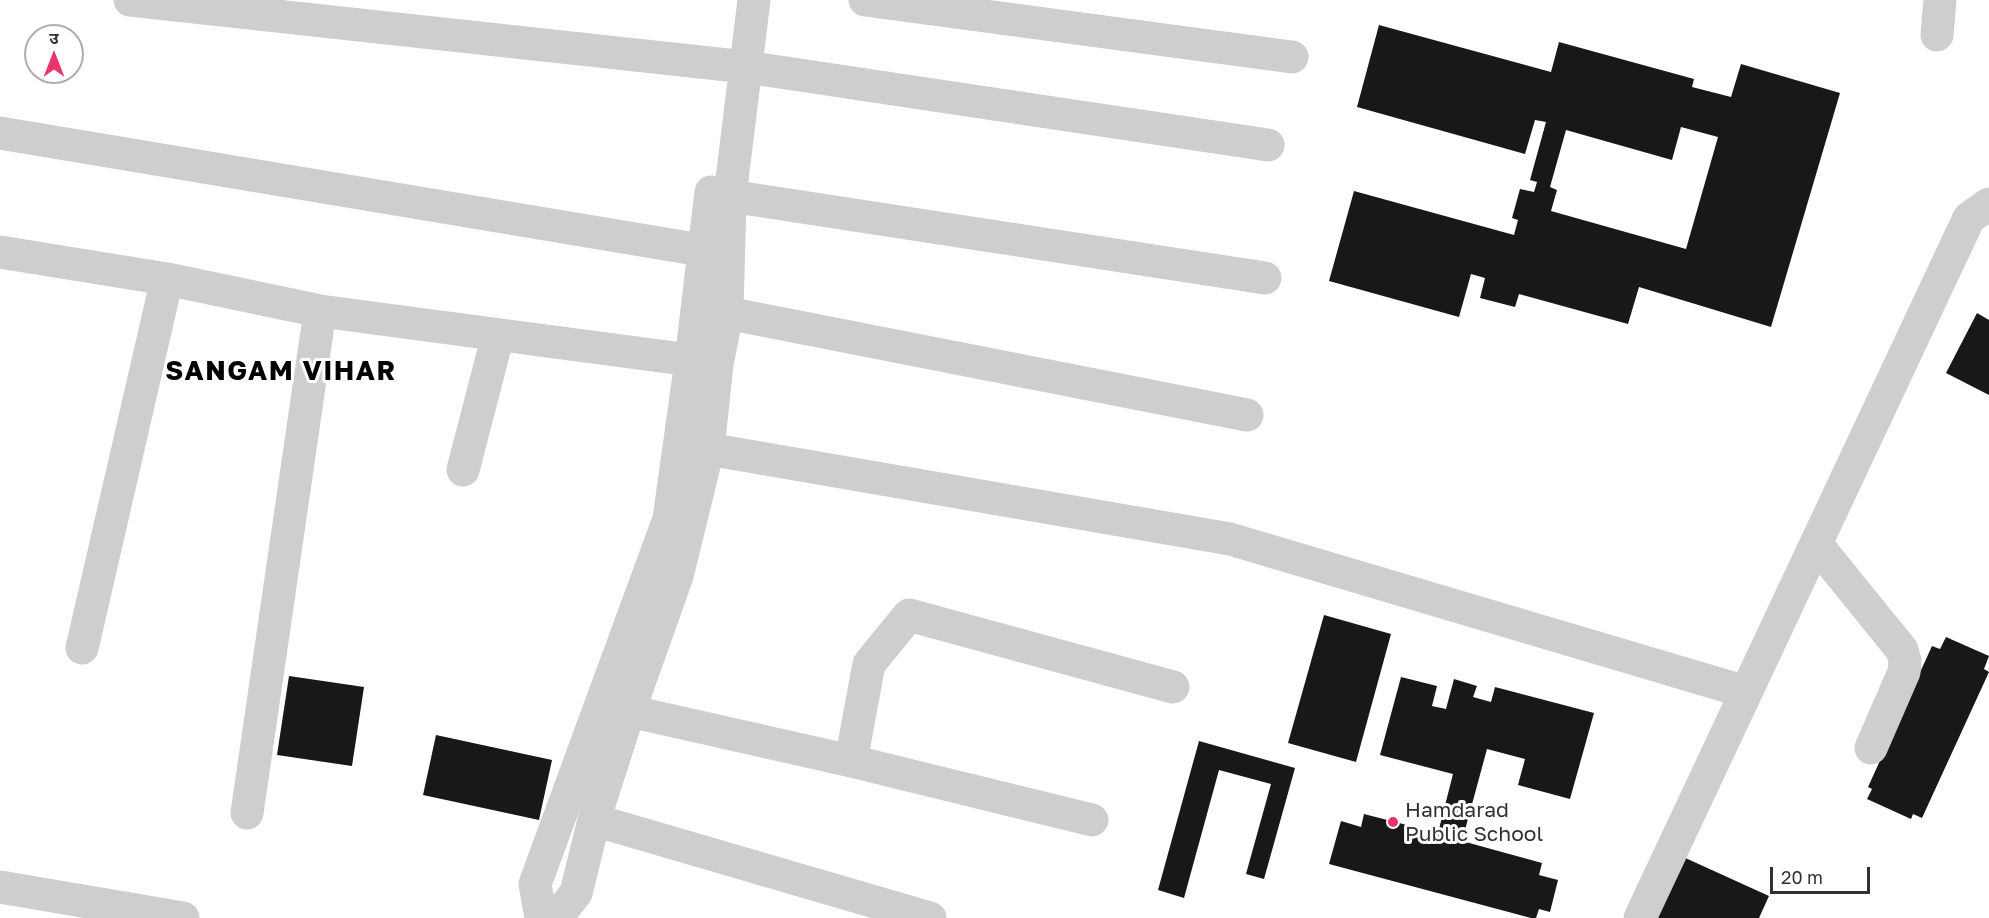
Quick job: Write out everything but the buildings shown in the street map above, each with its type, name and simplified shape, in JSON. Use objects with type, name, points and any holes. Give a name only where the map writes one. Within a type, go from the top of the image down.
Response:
[{"type":"street","points":[[130,0],[735,65],[1268,145]]},
{"type":"street","points":[[556,918],[576,893],[594,820],[628,711],[677,576],[708,449],[704,362],[727,313],[717,253],[730,196],[735,0]]},
{"type":"street","points":[[541,918],[535,884],[669,519],[704,362],[735,65],[754,0]]},
{"type":"street","points":[[865,0],[1292,57]]},
{"type":"street","points":[[1937,35],[1940,0]]},
{"type":"street","points":[[0,133],[717,253]]},
{"type":"street","points":[[730,196],[1265,278]]},
{"type":"street","points":[[1640,918],[1969,218],[1989,204]]},
{"type":"street","points":[[0,252],[167,279],[320,311],[704,362]]},
{"type":"street","points":[[82,648],[167,279]]},
{"type":"street","points":[[246,813],[320,311]]},
{"type":"street","points":[[727,313],[1247,415]]},
{"type":"street","points":[[463,470],[498,335]]},
{"type":"street","points":[[708,449],[1230,539],[1746,692]]},
{"type":"street","points":[[1816,544],[1902,650],[1905,661],[1904,672],[1871,748]]},
{"type":"street","points":[[851,761],[869,664],[909,615],[1173,687]]},
{"type":"street","points":[[628,711],[851,761],[1092,820]]},
{"type":"street","points":[[594,820],[930,918]]},
{"type":"street","points":[[0,887],[183,918]]},
{"type":"place","name":"Hamdarad Public School","points":[[1393,822]]},
{"type":"district","name":"SANGAM VIHAR","points":[[281,371]]}]
